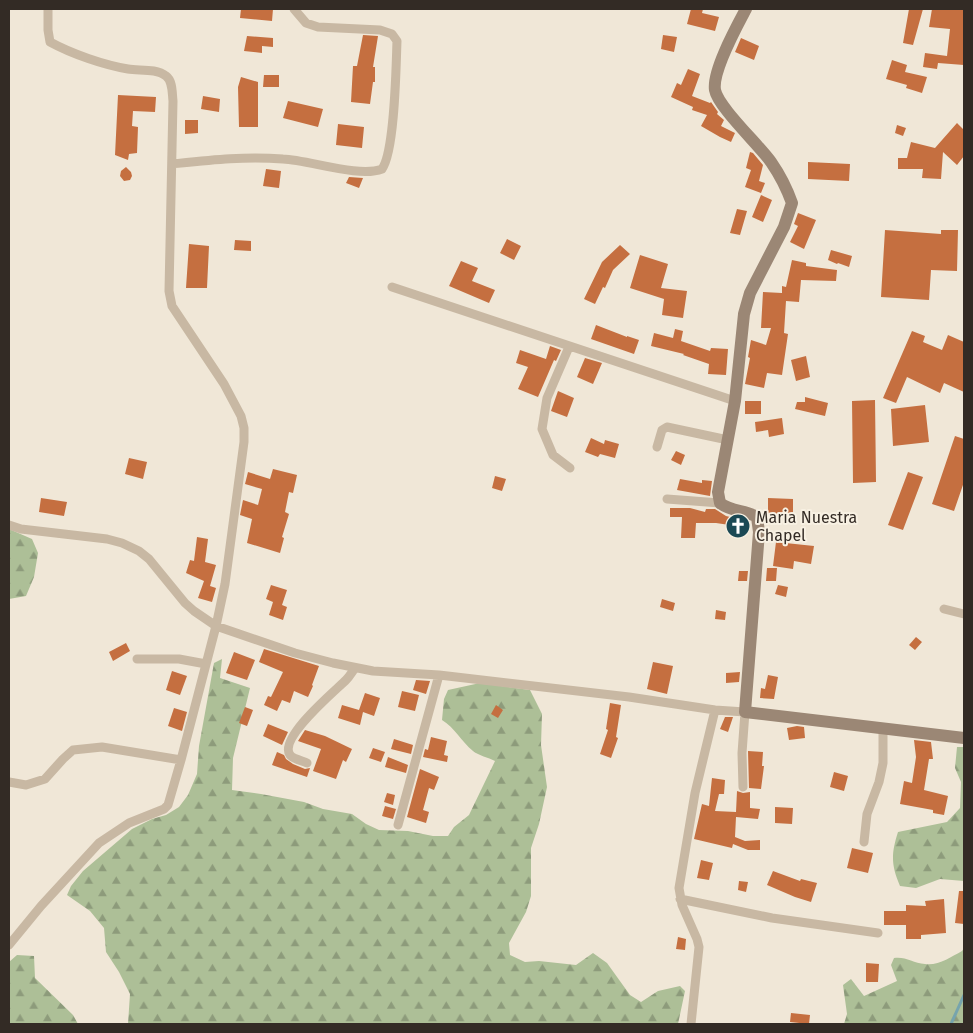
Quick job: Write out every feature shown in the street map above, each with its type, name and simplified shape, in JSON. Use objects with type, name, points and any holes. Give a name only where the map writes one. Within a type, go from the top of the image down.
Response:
[{"type":"street","points":[[9,945],[40,906],[99,842],[129,823],[164,809],[168,805],[216,626],[225,584],[244,428],[241,416],[224,384],[172,306],[169,291],[172,84],[167,76],[157,72],[113,66],[50,42],[48,9]]},
{"type":"street","points":[[172,164],[238,157],[286,159],[371,172],[382,169],[388,157],[397,41],[392,34],[380,30],[318,27],[306,23],[294,9]]},
{"type":"street","points":[[720,503],[718,492],[735,401],[744,314],[750,293],[784,227],[792,203],[771,161],[730,114],[715,91],[720,64],[746,9]]},
{"type":"street","points":[[392,287],[735,401]]},
{"type":"street","points":[[569,347],[547,398],[542,429],[553,455],[570,468]]},
{"type":"street","points":[[657,447],[662,430],[667,427],[728,440]]},
{"type":"street","points":[[666,499],[720,503],[725,507],[751,513],[758,517],[742,753],[743,786]]},
{"type":"street","points":[[9,525],[41,532],[107,539],[139,550],[149,559],[185,603],[216,626],[295,653],[355,668],[439,675],[629,697],[715,710],[964,738]]},
{"type":"street","points":[[944,609],[964,614]]},
{"type":"street","points":[[138,659],[179,659],[206,664]]},
{"type":"street","points":[[307,763],[291,756],[289,752],[289,746],[299,726],[346,680],[355,668]]},
{"type":"street","points":[[398,825],[439,675]]},
{"type":"street","points":[[691,1024],[699,947],[680,900],[681,872],[695,793],[715,710]]},
{"type":"street","points":[[864,842],[867,814],[879,782],[883,763],[882,729]]},
{"type":"street","points":[[9,782],[26,785],[45,779],[73,750],[102,747],[181,760]]},
{"type":"street","points":[[680,900],[772,918],[878,933]]},
{"type":"green space","points":[[9,529],[32,539],[38,553],[34,577],[26,596],[9,599]]},
{"type":"green space","points":[[222,659],[220,678],[250,688],[233,758],[232,790],[304,802],[323,809],[352,814],[379,830],[408,831],[433,836],[448,836],[454,827],[469,815],[495,761],[473,751],[442,720],[444,699],[448,690],[480,683],[530,690],[542,714],[541,745],[547,787],[539,824],[531,848],[531,896],[526,912],[509,943],[510,955],[525,962],[539,961],[576,965],[593,953],[607,963],[630,995],[641,1002],[658,991],[680,986],[685,991],[678,1024],[128,1024],[130,994],[106,952],[104,928],[90,911],[67,895],[71,886],[83,871],[132,829],[152,819],[166,815],[179,807],[188,795],[197,774],[199,746],[214,663]]},
{"type":"green space","points":[[957,747],[964,747],[964,881],[940,879],[916,888],[900,886],[893,859],[898,832],[947,822],[960,808],[961,782],[955,768]]},
{"type":"green space","points":[[964,948],[964,1024],[844,1024],[847,1014],[843,985],[851,979],[864,996],[897,981],[891,965],[894,958],[935,964],[962,951]]},
{"type":"green space","points":[[17,955],[34,956],[35,978],[73,1015],[78,1024],[9,1024],[9,962]]},
{"type":"building","points":[[241,9],[273,9],[272,21],[240,18]]},
{"type":"building","points":[[691,9],[703,9],[702,13],[719,17],[715,31],[687,24]]},
{"type":"building","points":[[909,9],[923,9],[913,45],[903,43]]},
{"type":"building","points":[[932,9],[964,9],[964,65],[938,63],[937,69],[923,67],[925,53],[947,56],[950,29],[929,27]]},
{"type":"building","points":[[363,35],[378,36],[373,67],[375,67],[375,82],[373,82],[370,104],[351,102],[353,66],[357,66]]},
{"type":"building","points":[[663,35],[677,37],[674,52],[661,49]]},
{"type":"building","points":[[247,36],[273,38],[273,47],[262,46],[262,53],[244,51]]},
{"type":"building","points":[[741,38],[759,46],[754,60],[735,52]]},
{"type":"building","points":[[892,60],[907,65],[905,72],[927,77],[922,93],[906,88],[907,85],[886,79]]},
{"type":"building","points":[[688,69],[700,74],[692,96],[711,102],[718,112],[717,114],[724,120],[721,126],[735,133],[731,142],[701,126],[707,115],[692,110],[693,107],[671,97],[677,83],[681,85]]},
{"type":"building","points":[[264,75],[279,75],[279,87],[263,87]]},
{"type":"building","points":[[241,77],[258,82],[258,127],[239,127],[238,87]]},
{"type":"building","points":[[118,95],[156,97],[155,112],[133,111],[132,126],[138,127],[137,153],[129,154],[128,160],[115,155]]},
{"type":"building","points":[[203,96],[220,99],[219,112],[201,109]]},
{"type":"building","points":[[288,101],[323,109],[318,127],[283,118]]},
{"type":"building","points":[[185,120],[198,120],[198,133],[185,134]]},
{"type":"building","points":[[957,123],[964,130],[964,156],[957,165],[943,152],[941,179],[922,178],[923,169],[898,169],[898,158],[907,158],[911,142],[935,148]]},
{"type":"building","points":[[338,124],[364,127],[362,148],[336,145]]},
{"type":"building","points":[[897,125],[906,128],[903,136],[895,133]]},
{"type":"building","points":[[750,152],[763,165],[759,181],[765,183],[761,193],[745,187],[751,170],[746,168]]},
{"type":"building","points":[[808,162],[850,164],[849,181],[808,179]]},
{"type":"building","points":[[126,167],[132,176],[130,180],[124,181],[120,176],[121,171]]},
{"type":"building","points":[[266,169],[281,171],[279,188],[263,186]]},
{"type":"building","points":[[349,177],[363,178],[359,188],[346,183]]},
{"type":"building","points":[[761,195],[772,200],[763,222],[752,217]]},
{"type":"building","points":[[737,209],[747,211],[740,235],[730,233]]},
{"type":"building","points":[[798,213],[816,220],[804,249],[790,242],[798,226],[794,224]]},
{"type":"building","points":[[885,230],[941,234],[941,230],[958,230],[957,271],[931,270],[929,300],[881,297]]},
{"type":"building","points":[[507,239],[521,246],[514,260],[500,253]]},
{"type":"building","points":[[235,240],[251,241],[251,251],[234,250]]},
{"type":"building","points":[[189,244],[209,246],[207,288],[186,288]]},
{"type":"building","points":[[620,245],[630,254],[613,270],[595,304],[584,299],[602,262]]},
{"type":"building","points":[[831,250],[852,256],[849,267],[828,260]]},
{"type":"building","points":[[640,255],[668,264],[661,288],[687,291],[683,318],[662,315],[664,299],[630,288]]},
{"type":"building","points":[[792,260],[806,263],[806,266],[837,270],[836,281],[801,280],[799,302],[786,301],[784,333],[788,334],[782,375],[767,373],[764,388],[745,384],[751,340],[766,345],[771,328],[761,328],[763,292],[782,293],[782,286],[786,287]]},
{"type":"building","points":[[461,261],[478,268],[472,281],[495,290],[489,303],[449,286]]},
{"type":"building","points":[[596,325],[639,340],[634,354],[591,339]]},
{"type":"building","points":[[675,329],[683,331],[681,341],[710,351],[711,348],[728,349],[726,375],[708,374],[709,364],[684,354],[651,346],[654,333],[673,338]]},
{"type":"building","points":[[912,331],[925,336],[923,342],[942,350],[948,335],[964,342],[964,392],[944,383],[940,393],[907,377],[896,403],[883,398]]},
{"type":"building","points":[[550,346],[561,350],[556,361],[554,360],[538,397],[518,389],[528,367],[516,363],[520,350],[546,359]]},
{"type":"building","points":[[806,356],[810,377],[796,381],[791,360]]},
{"type":"building","points":[[585,358],[602,363],[593,384],[577,377]]},
{"type":"building","points":[[558,391],[574,398],[567,417],[551,411]]},
{"type":"building","points":[[805,397],[828,403],[825,416],[795,409],[797,402],[805,402]]},
{"type":"building","points":[[875,400],[876,482],[853,483],[852,401]]},
{"type":"building","points":[[745,401],[761,401],[761,414],[745,414]]},
{"type":"building","points":[[925,405],[929,442],[893,446],[891,409]]},
{"type":"building","points":[[782,418],[784,434],[769,437],[768,430],[756,432],[755,422]]},
{"type":"building","points":[[955,436],[964,439],[964,482],[954,511],[932,504]]},
{"type":"building","points":[[591,438],[604,444],[605,440],[619,444],[615,458],[600,454],[598,457],[585,452]]},
{"type":"building","points":[[676,451],[685,455],[681,465],[671,460]]},
{"type":"building","points":[[129,458],[147,462],[143,479],[125,474]]},
{"type":"building","points":[[273,469],[297,475],[293,493],[289,492],[285,512],[289,514],[282,537],[284,538],[280,553],[247,543],[252,519],[240,515],[243,500],[258,505],[262,489],[245,484],[248,472],[270,479]]},
{"type":"building","points":[[908,472],[923,477],[903,530],[888,525]]},
{"type":"building","points":[[495,476],[506,479],[502,491],[492,488]]},
{"type":"building","points":[[680,479],[702,483],[702,480],[712,481],[710,496],[677,490]]},
{"type":"building","points":[[41,498],[67,502],[64,516],[39,512]]},
{"type":"building","points":[[768,498],[793,499],[793,514],[768,514]]},
{"type":"building","points":[[670,508],[690,508],[705,512],[706,509],[715,509],[726,516],[750,522],[750,528],[716,523],[696,523],[695,538],[681,538],[682,517],[670,517]]},
{"type":"building","points":[[197,537],[208,539],[205,562],[216,565],[210,586],[216,588],[212,602],[198,598],[204,581],[186,573],[190,560],[194,561]]},
{"type":"building","points":[[776,542],[814,546],[811,564],[794,561],[793,569],[773,566]]},
{"type":"building","points":[[767,568],[777,568],[776,581],[766,581]]},
{"type":"building","points":[[739,571],[748,571],[747,581],[738,581]]},
{"type":"building","points":[[271,585],[287,590],[282,605],[287,607],[283,620],[269,615],[273,602],[266,599]]},
{"type":"building","points":[[778,585],[788,587],[786,597],[775,594]]},
{"type":"building","points":[[662,599],[675,603],[673,611],[660,607]]},
{"type":"building","points":[[716,610],[726,612],[725,620],[715,619]]},
{"type":"building","points":[[916,637],[922,642],[915,650],[909,645]]},
{"type":"building","points":[[126,643],[130,651],[113,661],[109,652]]},
{"type":"building","points":[[264,649],[319,666],[308,697],[294,691],[290,703],[282,700],[277,711],[264,705],[268,696],[271,697],[283,672],[259,662]]},
{"type":"building","points":[[234,652],[255,660],[247,680],[226,673]]},
{"type":"building","points":[[653,662],[673,666],[667,694],[647,689]]},
{"type":"building","points":[[172,671],[187,676],[180,695],[166,690]]},
{"type":"building","points":[[740,672],[739,682],[726,683],[726,673]]},
{"type":"building","points":[[768,675],[778,677],[774,699],[760,698],[761,688],[765,689]]},
{"type":"building","points":[[416,680],[430,681],[426,694],[413,690]]},
{"type":"building","points":[[402,691],[419,695],[415,711],[398,707]]},
{"type":"building","points":[[365,693],[380,698],[374,716],[363,712],[360,725],[338,718],[342,705],[359,710]]},
{"type":"building","points":[[610,703],[621,705],[616,737],[618,738],[611,758],[600,754],[608,730],[606,729]]},
{"type":"building","points":[[496,705],[503,710],[498,718],[491,714]]},
{"type":"building","points":[[245,707],[253,710],[247,726],[239,723]]},
{"type":"building","points":[[174,708],[187,712],[182,731],[168,726]]},
{"type":"building","points":[[725,717],[733,717],[728,732],[720,729]]},
{"type":"building","points":[[268,724],[288,732],[282,745],[263,736]]},
{"type":"building","points":[[804,727],[805,738],[789,740],[787,728]]},
{"type":"building","points":[[305,730],[325,736],[352,749],[346,762],[343,760],[336,779],[313,771],[321,749],[298,741]]},
{"type":"building","points":[[431,737],[447,741],[444,755],[448,756],[447,762],[423,757],[425,749],[428,750]]},
{"type":"building","points":[[394,739],[413,745],[411,754],[391,749]]},
{"type":"building","points":[[914,740],[931,742],[933,759],[929,759],[924,790],[948,796],[944,815],[933,813],[933,810],[900,804],[904,781],[912,783],[916,757]]},
{"type":"building","points":[[373,748],[385,752],[381,762],[369,758]]},
{"type":"building","points":[[748,751],[763,752],[762,766],[764,766],[761,789],[749,788]]},
{"type":"building","points":[[277,752],[284,755],[293,764],[305,769],[310,768],[307,777],[272,765]]},
{"type":"building","points":[[388,757],[408,765],[406,773],[385,767]]},
{"type":"building","points":[[420,769],[439,777],[434,790],[429,788],[423,810],[429,812],[426,823],[407,817]]},
{"type":"building","points":[[834,772],[848,776],[844,791],[830,787]]},
{"type":"building","points":[[712,778],[725,780],[724,794],[719,794],[715,811],[736,812],[737,791],[743,793],[750,792],[750,808],[760,809],[758,819],[736,817],[735,837],[745,841],[760,840],[760,850],[748,850],[733,844],[732,848],[694,839],[702,804],[709,806]]},
{"type":"building","points":[[387,793],[395,795],[393,805],[384,802]]},
{"type":"building","points":[[385,806],[396,809],[393,819],[382,816]]},
{"type":"building","points":[[775,807],[793,808],[792,824],[775,823]]},
{"type":"building","points":[[852,848],[873,853],[868,873],[847,868]]},
{"type":"building","points":[[701,860],[713,863],[709,880],[697,878]]},
{"type":"building","points":[[773,871],[800,881],[801,879],[817,883],[811,902],[767,885]]},
{"type":"building","points":[[739,881],[748,882],[746,892],[738,890]]},
{"type":"building","points":[[959,891],[964,891],[964,924],[955,923]]},
{"type":"building","points":[[944,899],[946,933],[921,935],[921,939],[906,939],[906,925],[884,925],[884,911],[906,911],[906,905],[926,906],[925,901]]},
{"type":"building","points":[[678,937],[686,939],[685,950],[676,949]]},
{"type":"building","points":[[866,963],[879,964],[878,982],[866,982]]},
{"type":"building","points":[[791,1013],[810,1015],[809,1024],[790,1022]]},
{"type":"waterway","points":[[951,1024],[964,995]]},
{"type":"place","name":"Maria Nuestra Chapel","points":[[738,526]]}]
